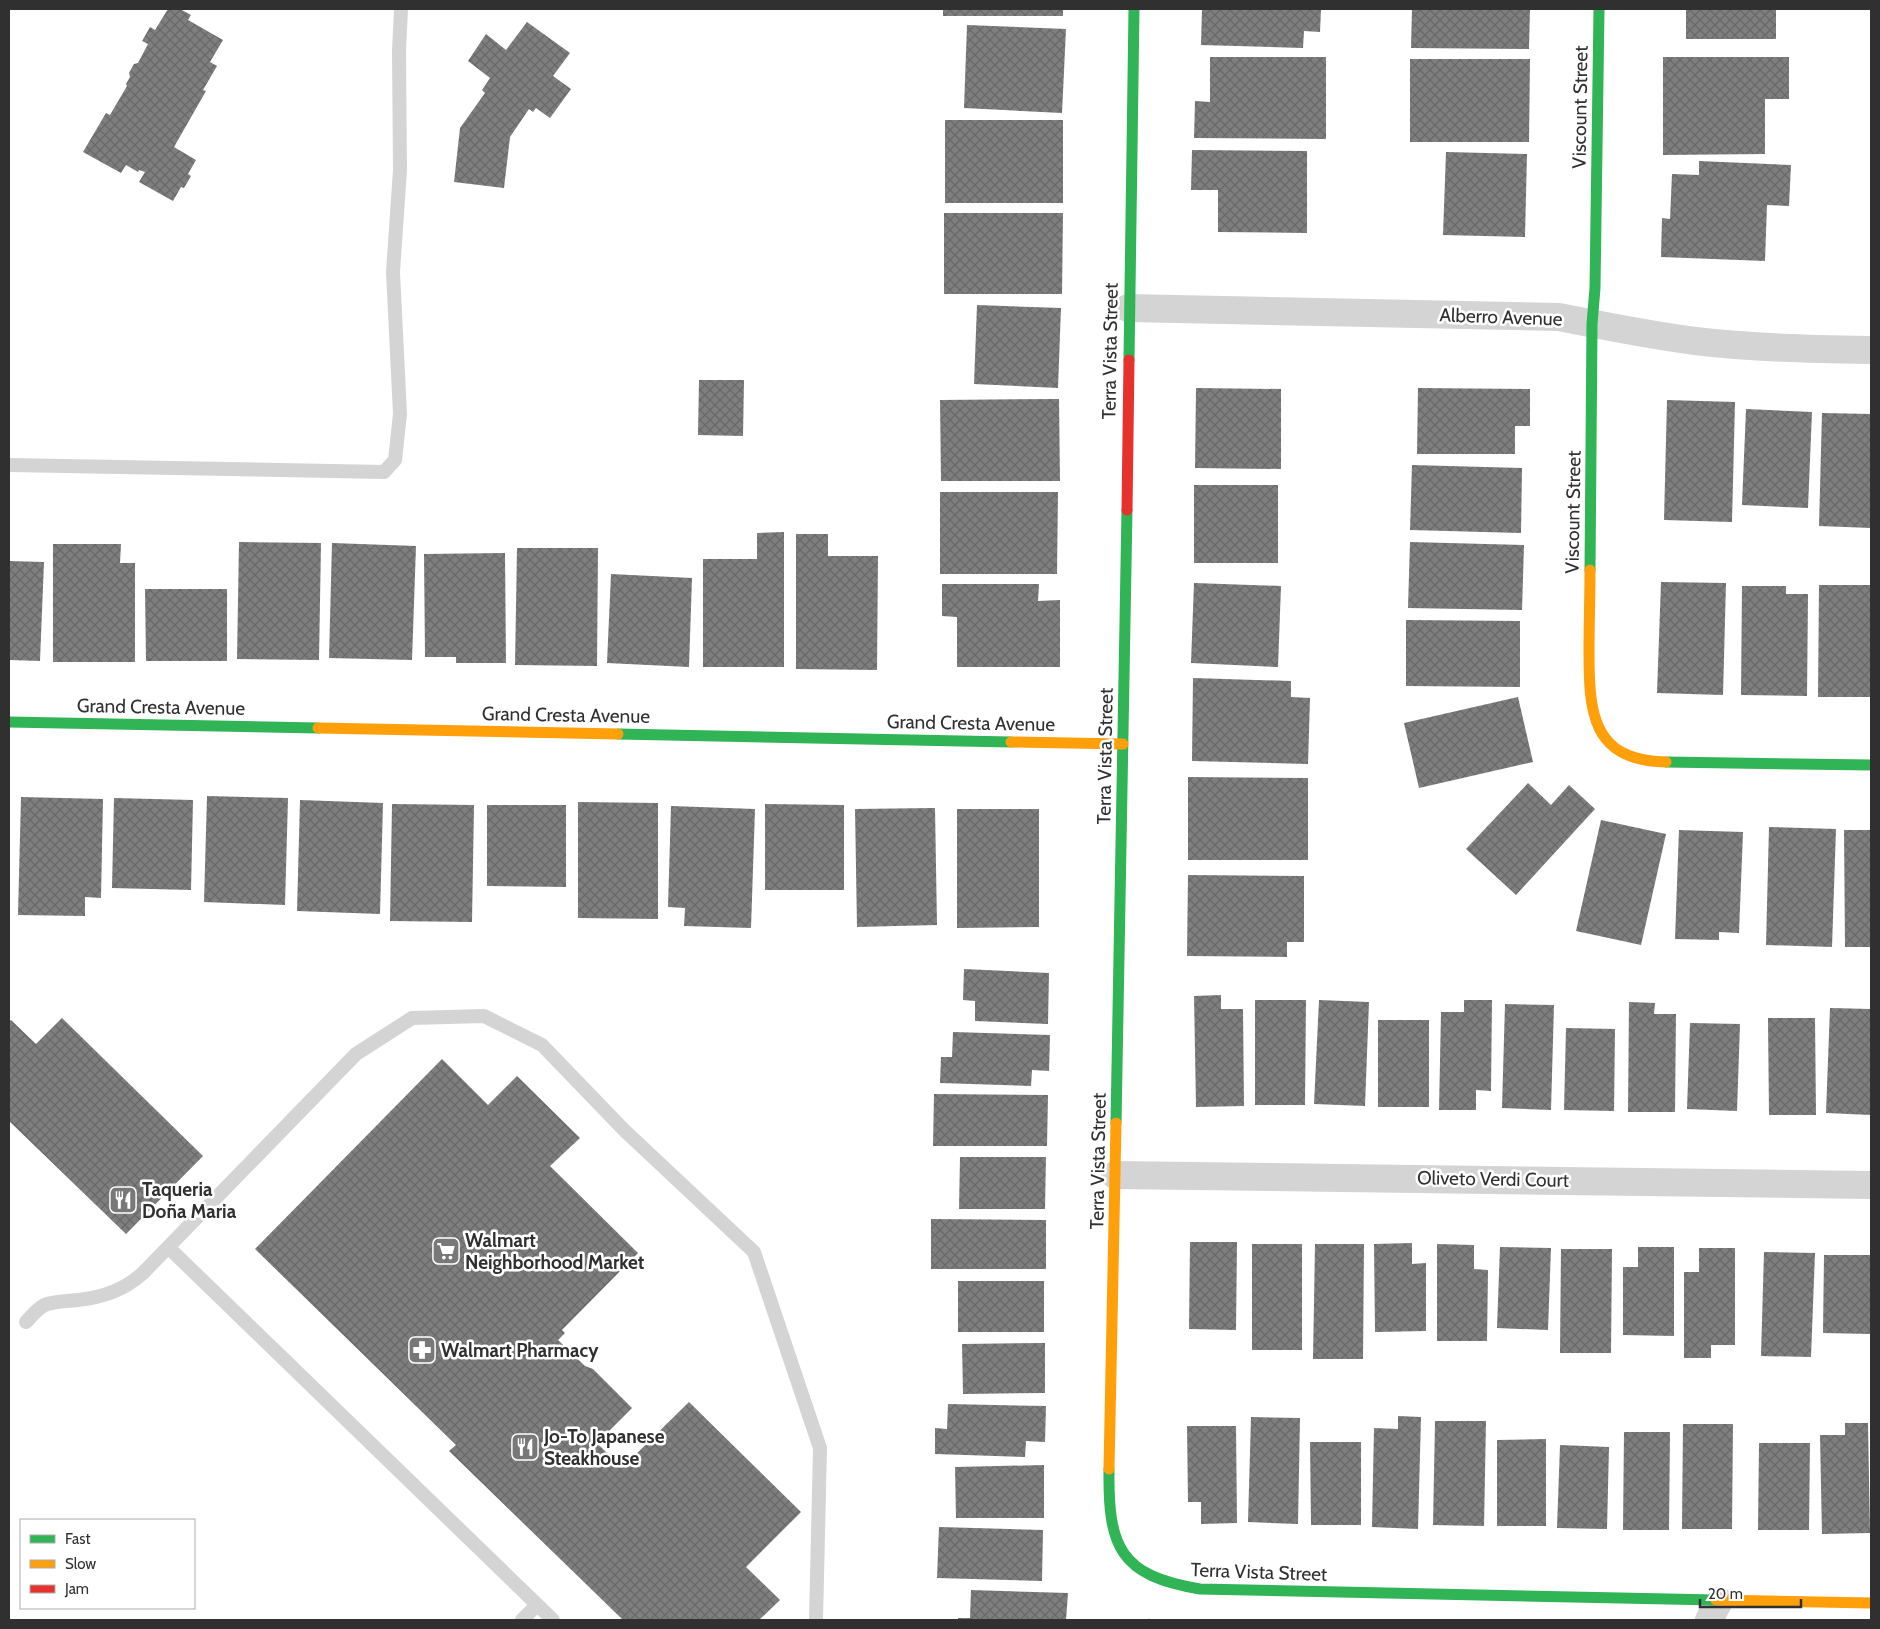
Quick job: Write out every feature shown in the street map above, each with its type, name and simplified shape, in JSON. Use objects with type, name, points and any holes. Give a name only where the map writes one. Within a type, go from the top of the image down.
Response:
[{"type":"street","name":"Terra Vista Street","points":[[1134,9],[1109,1482],[1110,1511],[1118,1545],[1132,1563],[1152,1576],[1178,1586],[1200,1589],[1719,1614],[1871,1603]]},
{"type":"street","name":"Viscount Street","points":[[1600,9],[1595,288],[1592,324],[1589,660],[1587,688],[1593,717],[1602,737],[1625,754],[1656,762],[1871,765]]},
{"type":"street","name":"Alberro Avenue","points":[[1128,308],[1559,317],[1641,334],[1697,341],[1803,349],[1871,350]]},
{"type":"street","name":"Grand Cresta Avenue","points":[[9,722],[1123,744]]},
{"type":"street","name":"Oliveto Verdi Court","points":[[1115,1175],[1871,1185]]},
{"type":"lane","points":[[9,465],[384,472],[395,460],[400,414],[393,272],[400,170],[399,51],[401,9]]},
{"type":"lane","points":[[26,1322],[46,1304],[90,1298],[119,1291],[131,1284],[356,1054],[412,1018],[484,1016],[542,1045],[624,1130],[754,1252],[820,1448],[816,1620]]},
{"type":"lane","points":[[168,1247],[553,1620]]},
{"type":"lane","points":[[522,1620],[537,1605]]},
{"type":"building","points":[[168,9],[180,9],[191,15],[188,20],[223,40],[210,62],[217,66],[203,90],[206,91],[174,147],[196,160],[188,174],[191,176],[184,188],[181,187],[173,201],[139,182],[145,172],[139,170],[138,172],[126,165],[121,173],[83,152],[106,113],[110,115],[127,86],[126,84],[130,77],[129,73],[134,64],[138,63],[148,44],[142,41],[150,27],[155,30]]},
{"type":"building","points":[[943,9],[1063,9],[1063,16],[943,16]]},
{"type":"building","points":[[1202,9],[1321,9],[1320,32],[1304,31],[1303,48],[1201,45]]},
{"type":"building","points":[[1412,9],[1530,9],[1529,49],[1411,48]]},
{"type":"building","points":[[1686,9],[1776,9],[1776,39],[1686,39]]},
{"type":"building","points":[[527,22],[570,53],[553,76],[571,89],[550,118],[536,108],[533,112],[529,109],[510,137],[504,188],[454,182],[460,128],[485,93],[482,90],[490,78],[468,61],[486,34],[506,50]]},
{"type":"building","points":[[967,25],[1066,29],[1062,113],[964,108]]},
{"type":"building","points":[[1210,57],[1326,57],[1326,139],[1194,138],[1195,101],[1210,102]]},
{"type":"building","points":[[1663,57],[1789,57],[1789,99],[1765,99],[1765,154],[1663,155]]},
{"type":"building","points":[[1410,59],[1530,59],[1529,142],[1410,142]]},
{"type":"building","points":[[945,120],[1063,120],[1063,203],[945,203]]},
{"type":"building","points":[[1192,150],[1307,151],[1307,233],[1218,232],[1218,190],[1191,190]]},
{"type":"building","points":[[1446,152],[1527,154],[1525,237],[1443,235]]},
{"type":"building","points":[[1699,161],[1791,165],[1789,206],[1767,205],[1765,261],[1661,257],[1662,218],[1670,219],[1672,174],[1699,175]]},
{"type":"building","points":[[944,213],[1063,213],[1062,294],[944,294]]},
{"type":"building","points":[[977,305],[1061,308],[1058,388],[974,384]]},
{"type":"building","points":[[699,380],[744,380],[743,436],[698,435]]},
{"type":"building","points":[[1196,388],[1281,389],[1281,469],[1195,468]]},
{"type":"building","points":[[1418,388],[1530,389],[1530,426],[1515,426],[1515,454],[1417,454]]},
{"type":"building","points":[[1059,399],[1060,481],[941,481],[940,400]]},
{"type":"building","points":[[1667,400],[1735,402],[1732,522],[1664,520]]},
{"type":"building","points":[[1746,409],[1812,412],[1808,508],[1742,505]]},
{"type":"building","points":[[1822,413],[1871,414],[1871,528],[1819,526]]},
{"type":"building","points":[[1412,465],[1522,468],[1521,533],[1410,530]]},
{"type":"building","points":[[1194,485],[1278,485],[1278,563],[1194,563]]},
{"type":"building","points":[[940,492],[1058,492],[1057,574],[940,574]]},
{"type":"building","points":[[784,532],[784,667],[703,667],[703,559],[757,559],[757,533]]},
{"type":"building","points":[[796,534],[828,534],[828,556],[878,556],[877,670],[796,669]]},
{"type":"building","points":[[239,542],[321,543],[319,660],[237,659]]},
{"type":"building","points":[[1410,542],[1524,545],[1522,610],[1408,608]]},
{"type":"building","points":[[332,543],[416,546],[412,660],[329,658]]},
{"type":"building","points":[[53,544],[121,544],[120,563],[135,563],[135,662],[53,662]]},
{"type":"building","points":[[517,548],[598,548],[597,666],[515,665]]},
{"type":"building","points":[[505,553],[506,663],[456,663],[456,657],[425,657],[424,554]]},
{"type":"building","points":[[9,561],[44,562],[40,661],[9,660]]},
{"type":"building","points":[[611,574],[692,578],[689,667],[607,663]]},
{"type":"building","points":[[1661,582],[1726,583],[1723,695],[1657,693]]},
{"type":"building","points":[[1194,583],[1281,586],[1278,667],[1191,663]]},
{"type":"building","points":[[942,584],[1039,584],[1038,601],[1060,600],[1060,667],[957,667],[957,617],[942,616]]},
{"type":"building","points":[[1819,585],[1871,585],[1871,697],[1818,697]]},
{"type":"building","points":[[1742,586],[1786,586],[1786,594],[1808,594],[1807,696],[1741,695]]},
{"type":"building","points":[[145,589],[227,589],[227,661],[146,661]]},
{"type":"building","points":[[1406,620],[1520,621],[1520,687],[1406,686]]},
{"type":"building","points":[[1193,678],[1291,681],[1291,697],[1310,698],[1308,764],[1192,761]]},
{"type":"building","points":[[1518,697],[1533,762],[1419,788],[1404,723]]},
{"type":"building","points":[[1188,777],[1308,778],[1308,860],[1188,860]]},
{"type":"building","points":[[1528,783],[1551,805],[1569,785],[1595,809],[1516,895],[1466,849]]},
{"type":"building","points":[[207,796],[288,798],[285,905],[204,902]]},
{"type":"building","points":[[21,797],[103,799],[101,898],[85,897],[85,916],[18,915]]},
{"type":"building","points":[[114,798],[193,800],[191,890],[112,888]]},
{"type":"building","points":[[300,800],[383,803],[380,914],[297,911]]},
{"type":"building","points":[[578,802],[658,803],[658,919],[578,918]]},
{"type":"building","points":[[392,804],[474,805],[472,922],[390,921]]},
{"type":"building","points":[[765,804],[844,805],[844,890],[765,890]]},
{"type":"building","points":[[487,805],[566,805],[566,887],[487,886]]},
{"type":"building","points":[[671,806],[755,809],[751,928],[684,926],[685,908],[668,907]]},
{"type":"building","points":[[935,808],[937,925],[857,927],[855,809]]},
{"type":"building","points":[[957,809],[1039,809],[1039,927],[957,928]]},
{"type":"building","points":[[1601,820],[1666,834],[1641,945],[1576,931]]},
{"type":"building","points":[[1769,827],[1836,829],[1832,947],[1766,945]]},
{"type":"building","points":[[1679,830],[1743,832],[1739,933],[1719,932],[1719,940],[1675,939]]},
{"type":"building","points":[[1844,830],[1871,830],[1871,947],[1845,947]]},
{"type":"building","points":[[1188,875],[1304,876],[1304,942],[1287,942],[1287,957],[1187,956]]},
{"type":"building","points":[[964,969],[1049,973],[1048,1024],[975,1021],[975,1001],[963,1000]]},
{"type":"building","points":[[1221,995],[1221,1009],[1243,1009],[1244,1106],[1196,1107],[1194,996]]},
{"type":"building","points":[[1255,1000],[1306,1000],[1305,1105],[1255,1105]]},
{"type":"building","points":[[1319,1000],[1369,1002],[1365,1106],[1314,1104]]},
{"type":"building","points":[[1464,1000],[1492,1000],[1491,1091],[1476,1090],[1476,1110],[1439,1110],[1441,1012],[1464,1012]]},
{"type":"building","points":[[1629,1002],[1655,1003],[1654,1014],[1676,1014],[1675,1112],[1628,1112]]},
{"type":"building","points":[[1505,1004],[1554,1005],[1551,1110],[1502,1108]]},
{"type":"building","points":[[1830,1008],[1871,1009],[1871,1115],[1826,1113]]},
{"type":"building","points":[[62,1018],[203,1156],[126,1234],[9,1121],[9,1022],[11,1020],[36,1044]]},
{"type":"building","points":[[1768,1018],[1815,1018],[1816,1115],[1769,1115]]},
{"type":"building","points":[[1378,1020],[1429,1020],[1429,1107],[1378,1107]]},
{"type":"building","points":[[1690,1023],[1740,1024],[1737,1111],[1687,1109]]},
{"type":"building","points":[[1566,1028],[1615,1029],[1614,1111],[1564,1110]]},
{"type":"building","points":[[953,1032],[1050,1035],[1049,1071],[1032,1070],[1031,1086],[940,1083],[941,1057],[952,1057]]},
{"type":"building","points":[[442,1059],[488,1105],[517,1076],[580,1138],[550,1166],[638,1253],[562,1330],[565,1333],[558,1340],[585,1366],[593,1369],[632,1408],[597,1443],[622,1468],[689,1402],[801,1512],[746,1567],[780,1600],[759,1620],[623,1620],[449,1451],[456,1445],[255,1249]]},
{"type":"building","points":[[934,1094],[1048,1095],[1047,1146],[933,1146]]},
{"type":"building","points":[[960,1157],[1046,1157],[1045,1209],[959,1209]]},
{"type":"building","points":[[931,1219],[1046,1220],[1046,1269],[931,1269]]},
{"type":"building","points":[[1190,1242],[1237,1242],[1236,1330],[1189,1329]]},
{"type":"building","points":[[1412,1243],[1412,1264],[1426,1263],[1426,1331],[1375,1332],[1374,1244]]},
{"type":"building","points":[[1252,1244],[1302,1244],[1302,1350],[1252,1350]]},
{"type":"building","points":[[1315,1244],[1364,1244],[1363,1359],[1313,1359]]},
{"type":"building","points":[[1437,1244],[1474,1245],[1474,1269],[1488,1270],[1487,1341],[1437,1341]]},
{"type":"building","points":[[1500,1247],[1551,1248],[1548,1330],[1497,1328]]},
{"type":"building","points":[[1638,1247],[1674,1247],[1674,1336],[1623,1335],[1623,1267],[1638,1267]]},
{"type":"building","points":[[1699,1248],[1735,1248],[1735,1345],[1711,1345],[1711,1358],[1684,1358],[1684,1272],[1699,1272]]},
{"type":"building","points":[[1561,1249],[1612,1249],[1611,1353],[1560,1353]]},
{"type":"building","points":[[1764,1252],[1815,1253],[1811,1357],[1761,1356]]},
{"type":"building","points":[[1824,1255],[1871,1255],[1871,1334],[1823,1333]]},
{"type":"building","points":[[958,1281],[1044,1281],[1044,1332],[958,1332]]},
{"type":"building","points":[[1045,1343],[1045,1393],[963,1394],[962,1344]]},
{"type":"building","points":[[948,1404],[1046,1406],[1045,1442],[1026,1441],[1025,1457],[935,1454],[935,1428],[947,1429]]},
{"type":"building","points":[[1398,1416],[1421,1417],[1418,1529],[1372,1527],[1374,1428],[1398,1429]]},
{"type":"building","points":[[1251,1417],[1300,1418],[1298,1524],[1248,1522]]},
{"type":"building","points":[[1435,1421],[1486,1421],[1484,1526],[1433,1525]]},
{"type":"building","points":[[1845,1423],[1868,1423],[1870,1533],[1822,1534],[1820,1435],[1845,1435]]},
{"type":"building","points":[[1683,1424],[1733,1424],[1732,1529],[1682,1529]]},
{"type":"building","points":[[1187,1426],[1236,1426],[1237,1523],[1201,1524],[1201,1502],[1188,1502]]},
{"type":"building","points":[[1624,1432],[1670,1432],[1669,1530],[1623,1530]]},
{"type":"building","points":[[1546,1439],[1546,1526],[1497,1526],[1497,1440]]},
{"type":"building","points":[[1310,1442],[1361,1442],[1361,1525],[1311,1525]]},
{"type":"building","points":[[1759,1443],[1810,1443],[1809,1530],[1758,1530]]},
{"type":"building","points":[[1560,1445],[1609,1447],[1607,1529],[1557,1528]]},
{"type":"building","points":[[1044,1465],[1044,1518],[956,1518],[955,1467]]},
{"type":"building","points":[[939,1527],[1043,1530],[1042,1581],[937,1578]]},
{"type":"building","points":[[971,1590],[1068,1593],[1066,1620],[958,1620],[958,1618],[970,1618]]},
{"type":"traffic: fast","points":[[1129,360],[1134,9]]},
{"type":"traffic: fast","points":[[1590,570],[1592,324],[1595,288],[1599,9]]},
{"type":"traffic: fast","points":[[1116,1123],[1127,510]]},
{"type":"traffic: fast","points":[[9,722],[318,728]]},
{"type":"traffic: fast","points":[[618,734],[1011,742]]},
{"type":"traffic: fast","points":[[1666,762],[1871,765]]},
{"type":"traffic: fast","points":[[1109,1469],[1111,1518],[1116,1537],[1124,1553],[1135,1566],[1151,1576],[1200,1589],[1716,1600]]},
{"type":"traffic: slow","points":[[1590,570],[1590,694],[1599,729],[1609,742],[1622,753],[1641,759],[1666,762]]},
{"type":"traffic: slow","points":[[318,728],[618,734]]},
{"type":"traffic: slow","points":[[1011,742],[1123,744]]},
{"type":"traffic: slow","points":[[1109,1469],[1116,1123]]},
{"type":"traffic: slow","points":[[1716,1600],[1871,1603]]},
{"type":"traffic: jam","points":[[1127,510],[1129,360]]},
{"type":"place","name":"Taqueria Doña Maria","points":[[123,1200]]},
{"type":"place","name":"Walmart Neighborhood Market","points":[[446,1251]]},
{"type":"place","name":"Walmart Pharmacy","points":[[422,1350]]},
{"type":"place","name":"Jo-To Japanese Steakhouse","points":[[525,1447]]}]
